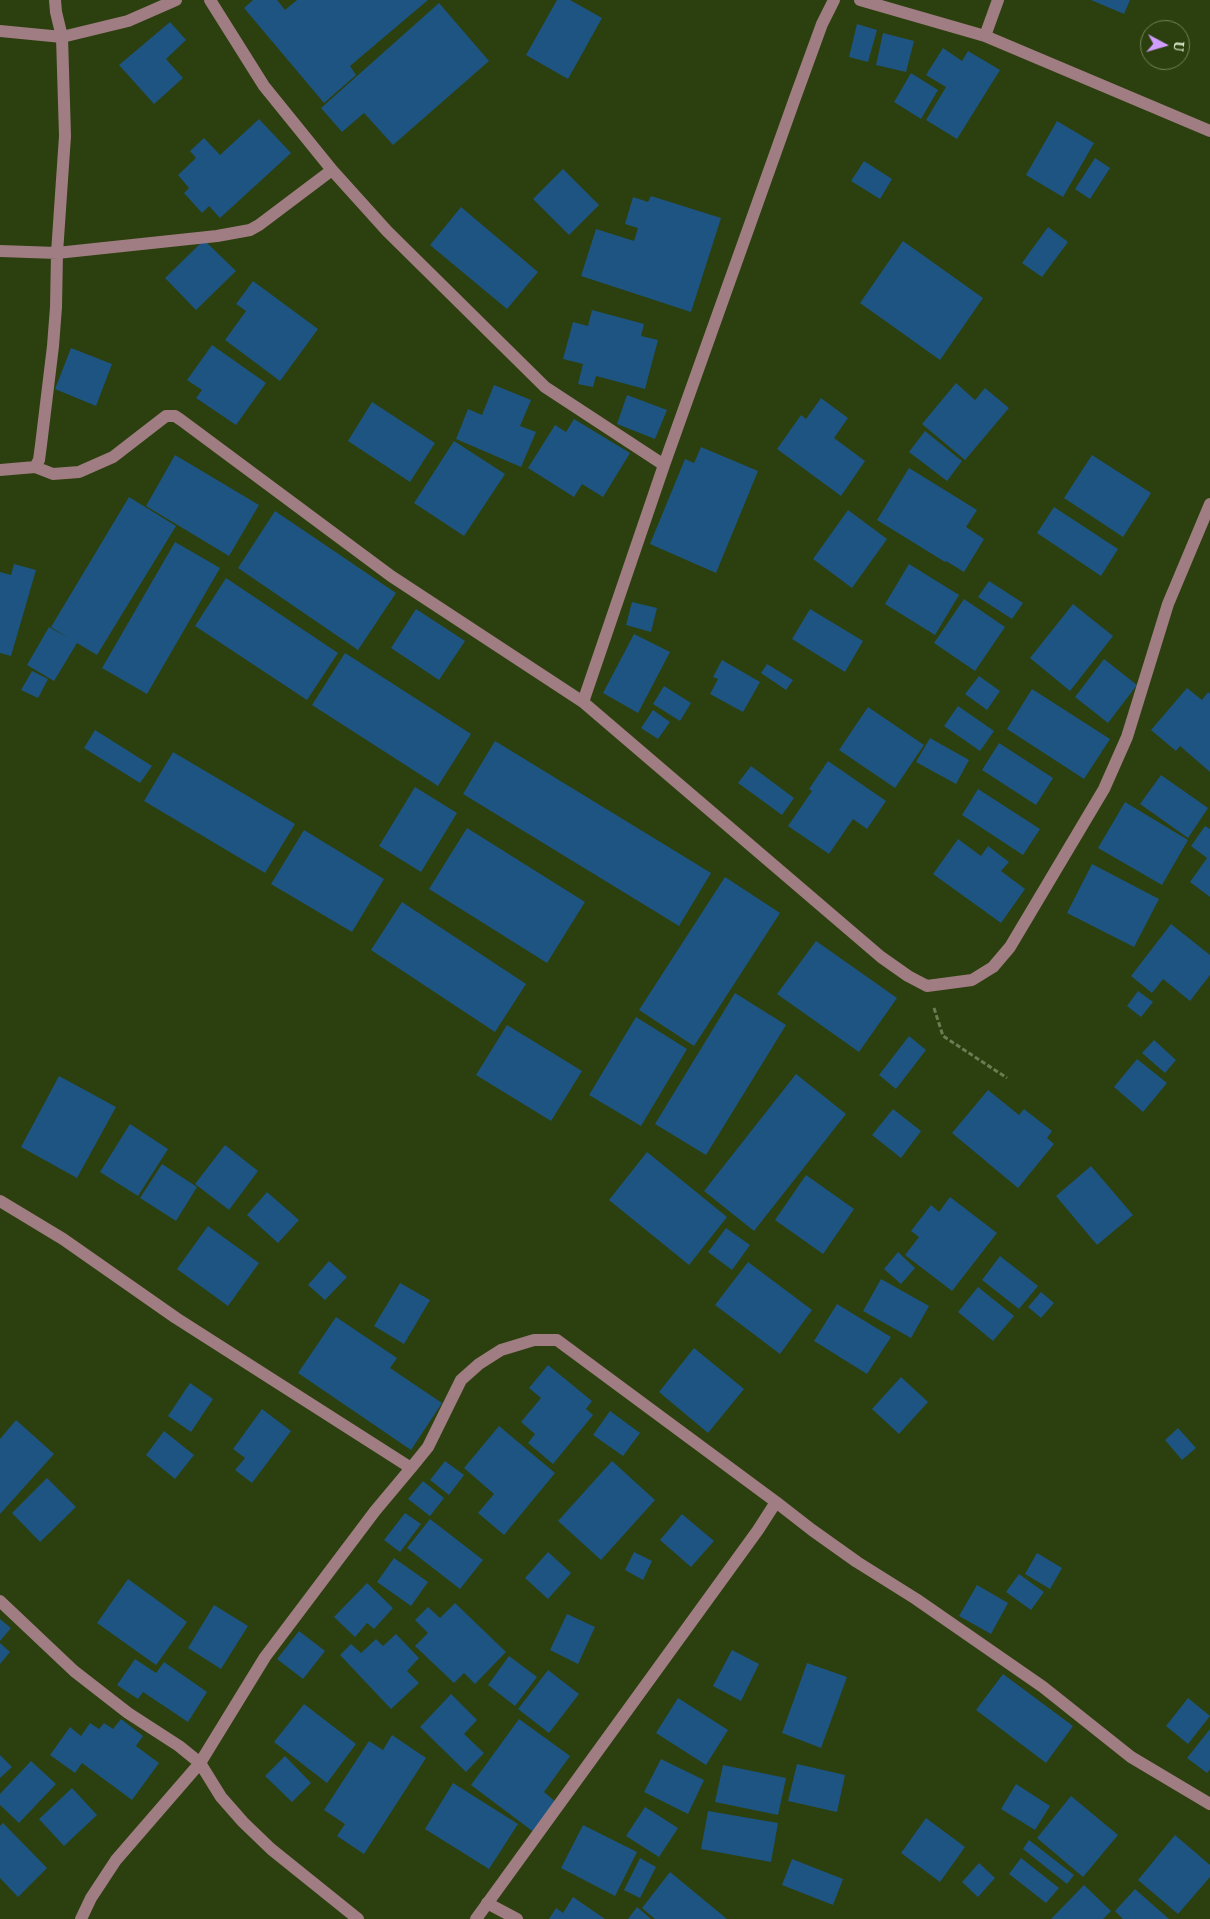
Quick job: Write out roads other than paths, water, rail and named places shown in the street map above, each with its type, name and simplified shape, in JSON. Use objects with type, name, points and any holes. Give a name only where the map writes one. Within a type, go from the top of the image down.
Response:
[{"type":"street","points":[[35,467],[39,460],[42,446],[53,346],[65,136],[62,37],[55,0]]},
{"type":"street","points":[[0,31],[62,37],[128,21],[176,0]]},
{"type":"street","points":[[210,0],[264,86],[332,170],[387,231],[545,387],[664,465]]},
{"type":"street","points":[[583,702],[664,465],[795,98],[822,24],[834,0]]},
{"type":"street","points":[[860,0],[985,36],[1210,132]]},
{"type":"street","points":[[985,36],[998,0]]},
{"type":"street","points":[[0,251],[57,253],[217,236],[250,230],[332,170]]},
{"type":"street","points":[[0,470],[35,467],[53,474],[79,472],[113,457],[166,416],[175,416],[391,576],[583,702],[881,957],[908,976],[927,986],[972,980],[993,967],[1010,947],[1104,789],[1128,737],[1168,604],[1210,504]]},
{"type":"street","points":[[0,1201],[63,1239],[176,1318],[411,1468]]},
{"type":"street","points":[[81,1919],[91,1898],[116,1860],[200,1764],[265,1657],[375,1511],[428,1446],[462,1380],[479,1364],[500,1350],[534,1340],[557,1340],[812,1530],[857,1562],[916,1599],[1042,1687],[1131,1757],[1210,1804]]},
{"type":"street","points":[[476,1919],[758,1530],[776,1502]]},
{"type":"street","points":[[0,1601],[74,1671],[128,1713],[179,1746],[200,1764],[221,1797],[243,1822],[271,1849],[358,1919]]},
{"type":"street","points":[[487,1903],[517,1919]]}]
